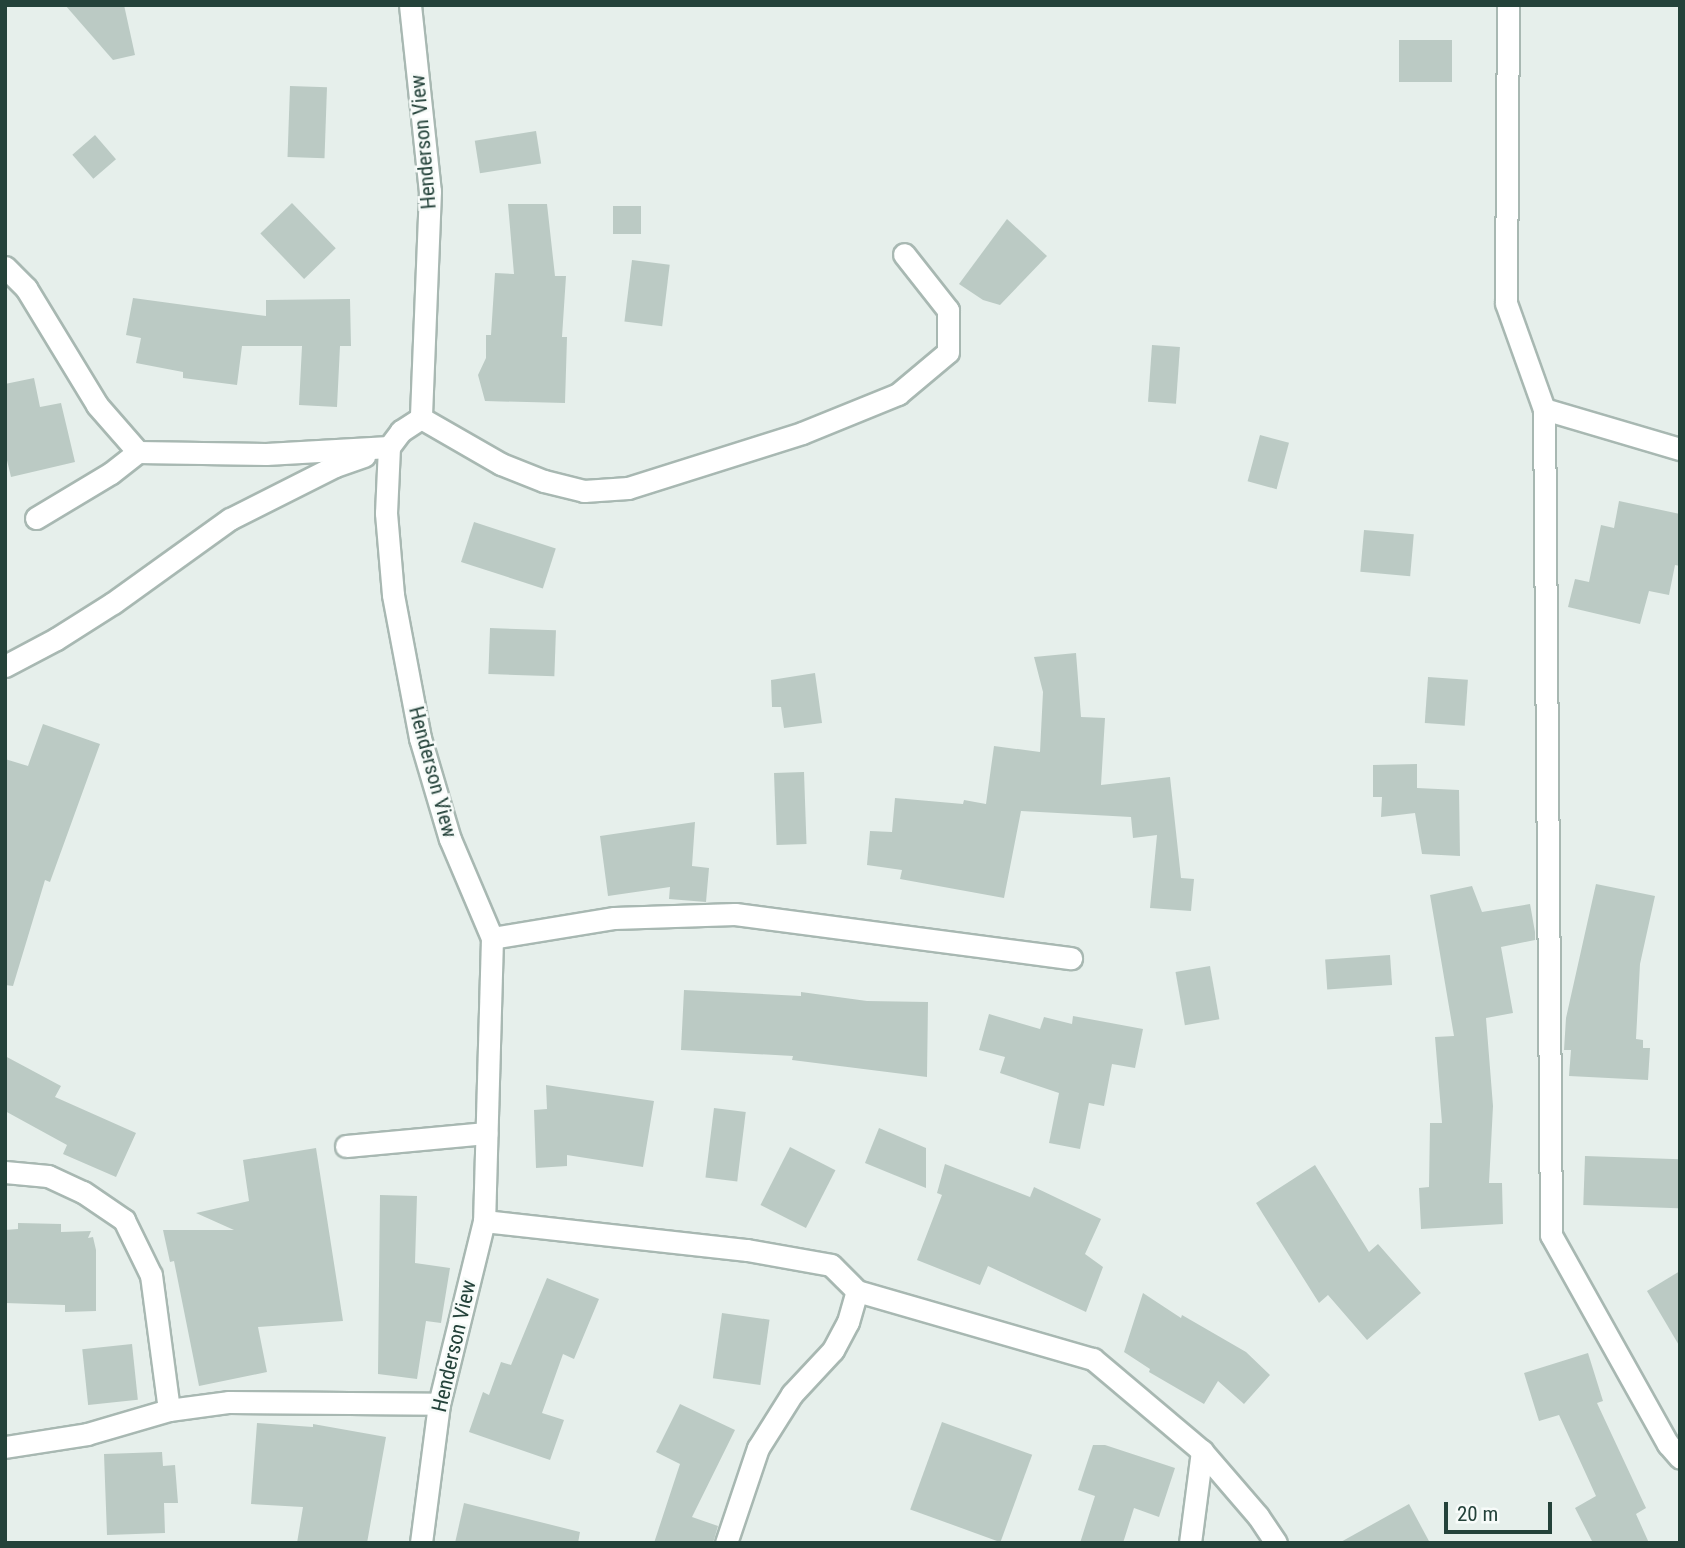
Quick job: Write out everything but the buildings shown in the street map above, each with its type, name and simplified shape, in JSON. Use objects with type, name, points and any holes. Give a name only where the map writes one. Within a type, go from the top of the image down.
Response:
[{"type":"street","name":"Henderson View","points":[[410,5],[430,191],[421,418]]},
{"type":"street","points":[[1508,5],[1506,303],[1544,409],[1551,1235],[1668,1444],[1680,1458]]},
{"type":"street","points":[[5,666],[113,603],[230,519],[335,466],[389,447],[401,431],[421,418],[501,464],[544,481],[584,492],[628,488],[802,433],[898,394],[948,352],[948,310],[904,254]]},
{"type":"street","points":[[5,268],[26,288],[97,405],[138,452]]},
{"type":"street","points":[[1544,409],[1680,449]]},
{"type":"street","name":"Henderson View","points":[[389,447],[386,513],[393,594],[420,738],[450,839],[492,938],[484,1221],[439,1404],[421,1543]]},
{"type":"street","points":[[36,518],[111,473],[138,452],[266,454],[389,447]]},
{"type":"street","points":[[492,938],[614,918],[735,914],[1071,958]]},
{"type":"street","points":[[346,1146],[486,1133]]},
{"type":"street","points":[[5,1172],[48,1176],[83,1192],[124,1220],[151,1275],[169,1410]]},
{"type":"street","points":[[484,1221],[747,1250],[831,1265],[857,1291],[1093,1359],[1202,1451],[1258,1516],[1276,1543]]},
{"type":"street","points":[[726,1543],[758,1448],[792,1394],[832,1350],[848,1322],[857,1291]]},
{"type":"street","points":[[5,1447],[87,1434],[169,1410],[229,1402],[439,1404]]},
{"type":"street","points":[[1190,1543],[1202,1451]]}]
